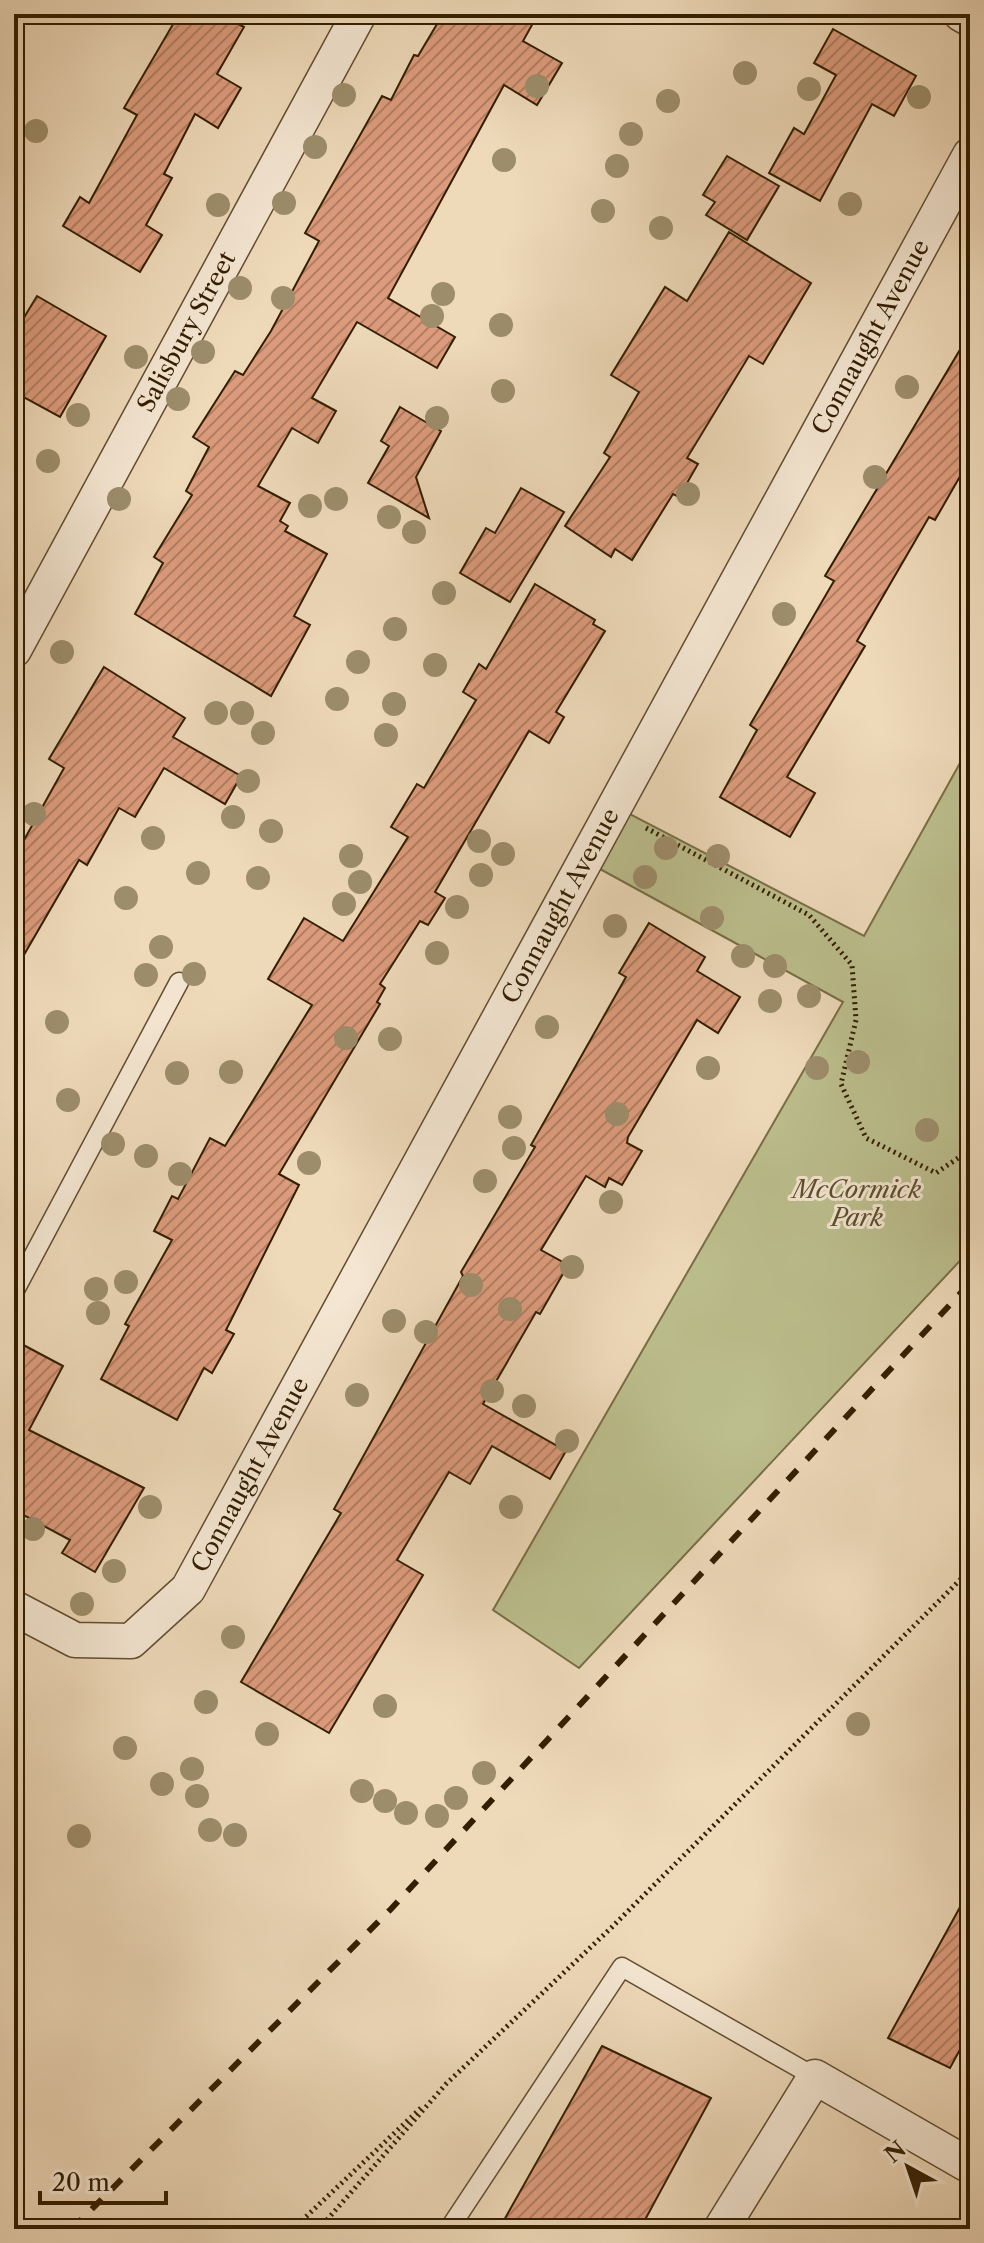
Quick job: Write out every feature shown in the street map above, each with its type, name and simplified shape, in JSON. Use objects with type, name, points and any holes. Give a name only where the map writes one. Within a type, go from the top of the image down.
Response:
[{"type":"street","name":"Salisbury Street","points":[[14,650],[359,14]]},
{"type":"street","points":[[961,14],[970,19]]},
{"type":"street","name":"Connaught Avenue","points":[[14,1608],[75,1640],[131,1641],[188,1589],[970,155]]},
{"type":"street","points":[[721,2229],[815,2077],[970,2166]]},
{"type":"lane","points":[[14,1292],[179,982]]},
{"type":"lane","points":[[449,2229],[622,1967],[815,2077]]},
{"type":"path","points":[[644,827],[809,915],[852,965],[856,1020],[841,1084],[866,1138],[936,1173],[970,1150]]},
{"type":"path","points":[[293,2229],[611,1928],[970,1570]]},
{"type":"path","points":[[319,2229],[446,2084]]},
{"type":"green space","name":"McCormick Park","points":[[970,745],[970,1250],[579,1668],[493,1610],[843,1002],[600,869],[630,814],[864,936]]},
{"type":"building","points":[[179,14],[220,14],[244,27],[217,74],[241,88],[218,128],[195,114],[164,174],[172,178],[146,225],[162,235],[140,272],[63,226],[80,197],[89,203],[137,115],[124,108]]},
{"type":"building","points":[[443,14],[538,14],[523,41],[562,63],[537,105],[504,85],[388,298],[455,337],[437,368],[357,322],[312,398],[336,411],[318,443],[292,428],[258,486],[290,503],[280,521],[288,526],[285,531],[327,554],[294,616],[310,625],[271,696],[135,614],[163,563],[154,557],[192,495],[186,491],[209,447],[193,437],[235,371],[243,375],[271,331],[319,241],[305,233],[382,96],[391,100],[414,55],[418,56]]},
{"type":"building","points":[[833,29],[916,76],[894,116],[872,104],[820,201],[769,173],[794,128],[804,134],[836,75],[814,63]]},
{"type":"building","points":[[727,156],[779,186],[747,240],[706,215],[715,202],[703,195]]},
{"type":"building","points":[[729,232],[811,283],[763,364],[749,356],[687,458],[698,464],[679,497],[673,494],[632,560],[615,549],[611,557],[565,526],[610,457],[604,453],[639,392],[611,375],[665,287],[687,301]]},
{"type":"building","points":[[37,296],[106,336],[60,417],[14,392],[14,334]]},
{"type":"building","points":[[970,333],[970,459],[935,520],[929,517],[857,641],[865,646],[787,777],[815,793],[790,837],[720,797],[757,730],[750,725],[834,581],[825,576]]},
{"type":"building","points":[[400,407],[441,431],[416,477],[429,518],[368,483],[389,446],[381,441]]},
{"type":"building","points":[[521,488],[564,512],[510,602],[460,573],[486,528],[495,533]]},
{"type":"building","points":[[535,584],[595,620],[593,624],[605,631],[556,712],[564,717],[549,743],[529,731],[435,892],[445,898],[428,925],[420,921],[380,984],[385,988],[377,1002],[380,1004],[279,1174],[299,1185],[226,1330],[234,1334],[212,1373],[204,1368],[177,1420],[101,1379],[129,1326],[125,1324],[172,1240],[154,1231],[172,1196],[178,1199],[210,1138],[225,1146],[312,1005],[268,979],[304,918],[343,941],[408,837],[391,827],[417,784],[424,788],[476,700],[463,692],[479,664],[486,669]]},
{"type":"building","points":[[104,667],[185,718],[173,737],[241,776],[225,804],[164,768],[135,817],[119,808],[87,865],[79,860],[14,972],[14,858],[64,768],[49,759]]},
{"type":"building","points":[[649,923],[705,957],[697,971],[740,997],[718,1033],[697,1020],[628,1137],[627,1143],[642,1151],[622,1185],[609,1178],[605,1187],[586,1176],[541,1250],[568,1265],[540,1314],[536,1312],[483,1404],[566,1451],[550,1479],[492,1446],[470,1484],[449,1472],[397,1560],[423,1575],[329,1733],[241,1682],[341,1513],[334,1509],[463,1276],[461,1272],[535,1147],[531,1145],[626,977],[619,973]]},
{"type":"building","points":[[14,1340],[63,1366],[29,1430],[144,1488],[95,1572],[62,1553],[70,1540],[14,1510]]},
{"type":"building","points":[[970,1889],[970,2031],[950,2068],[888,2038]]},
{"type":"building","points":[[602,2046],[711,2098],[640,2229],[499,2229]]},
{"type":"railway","points":[[72,2229],[391,1909],[970,1283]]}]
